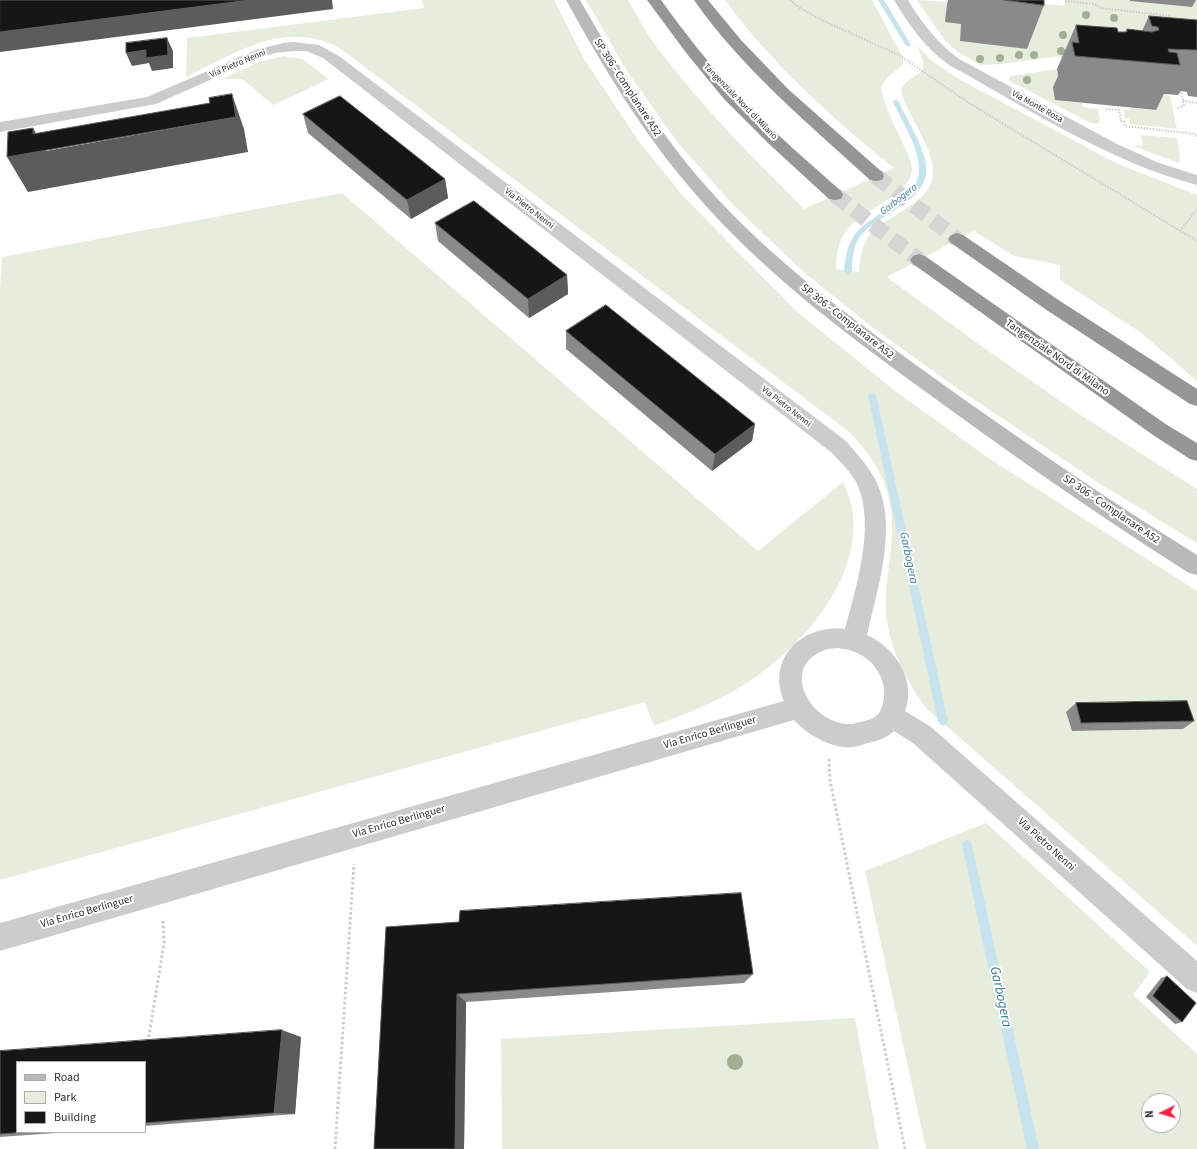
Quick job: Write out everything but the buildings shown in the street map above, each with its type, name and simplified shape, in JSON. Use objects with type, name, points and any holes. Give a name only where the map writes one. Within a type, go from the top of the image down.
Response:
[{"type":"highway","name":"Tangenziale Nord di Milano","points":[[654,0],[679,35],[717,81],[766,131],[835,195]]},
{"type":"highway","points":[[701,0],[736,43],[784,93],[876,176]]},
{"type":"highway","points":[[958,239],[1061,310],[1197,399]]},
{"type":"highway","name":"Tangenziale Nord di Milano","points":[[919,260],[1160,430],[1197,453]]},
{"type":"main road","name":"SP 306 - Complanare A52","points":[[573,0],[595,40],[624,86],[691,179],[734,226],[786,275],[880,350],[1132,526],[1197,566]]},
{"type":"street","name":"Via Monte Rosa","points":[[901,0],[927,39],[940,52],[954,62],[1111,148],[1166,172],[1197,180]]},
{"type":"street","name":"Via Pietro Nenni","points":[[0,127],[151,101],[254,56],[282,47],[307,46],[320,50],[334,59],[839,447],[858,469],[867,485],[872,501],[874,519],[873,551],[854,640]]},
{"type":"street","points":[[837,638],[854,640],[883,658],[892,672],[897,687],[897,702],[891,716],[880,728],[864,735],[846,737],[828,732],[816,726],[806,718],[798,708],[790,691],[790,675],[795,660],[805,648],[820,640],[837,638]]},
{"type":"street","name":"Via Enrico Berlinguer","points":[[0,937],[798,708]]},
{"type":"street","name":"Via Pietro Nenni","points":[[891,716],[922,735],[1197,979]]},
{"type":"path","points":[[790,0],[814,16],[905,59],[969,103],[1197,241]]},
{"type":"path","points":[[1065,1],[1083,1],[1101,8],[1170,16]]},
{"type":"path","points":[[1178,108],[1184,105],[1181,91]]},
{"type":"path","points":[[1183,101],[1197,103]]},
{"type":"path","points":[[1106,109],[1119,110],[1121,121],[1124,121],[1125,126],[1196,134],[1197,138]]},
{"type":"path","points":[[1180,231],[1197,209]]},
{"type":"path","points":[[828,732],[830,780],[905,1149]]},
{"type":"path","points":[[335,1149],[356,835]]},
{"type":"path","points":[[147,1049],[164,943],[162,891]]},
{"type":"green space","points":[[422,0],[554,0],[584,59],[640,143],[684,197],[796,311],[894,390],[987,457],[1197,591],[1197,946],[926,708],[919,698],[906,676],[895,652],[886,615],[886,594],[892,533],[890,502],[882,477],[875,465],[859,442],[848,431],[341,49],[321,40],[301,37],[281,38],[262,42],[243,49],[186,77],[187,38],[424,8]],"holes":[[[1066,712],[1183,729],[1072,731]]]},
{"type":"green space","points":[[586,0],[628,0],[643,27],[670,65],[745,149],[804,209],[894,168],[826,110],[782,68],[725,0],[872,0],[903,58],[903,65],[888,77],[881,87],[887,109],[909,157],[912,170],[909,179],[903,187],[894,195],[862,216],[846,231],[838,249],[836,269],[859,272],[860,259],[867,239],[885,222],[918,200],[927,191],[932,181],[933,169],[928,149],[908,110],[901,90],[905,83],[923,70],[924,65],[922,57],[916,45],[931,60],[955,77],[1118,164],[1197,195],[1197,381],[1140,332],[1060,280],[1060,265],[1014,256],[974,231],[887,277],[973,340],[1079,414],[1197,489],[1197,543],[1097,482],[951,384],[872,327],[805,273],[734,206],[678,143],[627,71]]},
{"type":"green space","points":[[917,0],[952,2],[961,24],[960,41],[1016,1],[1065,6],[1065,0],[1197,0],[1197,67],[1070,69],[1059,56],[1002,64],[980,65],[958,52],[946,42]]},
{"type":"green space","points":[[283,56],[302,59],[329,79],[273,105],[242,79],[222,79],[259,62]]},
{"type":"green space","points":[[1057,69],[1060,88],[1055,100],[1082,103],[1083,107],[1098,109],[1100,120],[1098,124],[1091,123],[1008,80],[1011,76]]},
{"type":"green space","points":[[1158,95],[1170,96],[1177,129],[1130,124],[1129,119],[1125,118],[1124,110],[1130,110],[1130,108],[1155,110]]},
{"type":"green space","points":[[1141,135],[1177,138],[1180,155],[1179,163],[1136,147],[1136,145],[1143,146]]},
{"type":"green space","points":[[342,193],[758,551],[843,482],[851,502],[853,529],[849,556],[840,582],[826,606],[808,629],[767,669],[724,696],[654,726],[645,702],[0,880],[0,288],[2,257]]},
{"type":"green space","points":[[986,823],[1150,972],[1133,995],[1197,1054],[1197,1149],[926,1149],[865,871]]},
{"type":"green space","points":[[855,1018],[879,1149],[502,1149],[501,1039]]},
{"type":"waterway","name":"Garbogera","points":[[881,0],[908,45]]},
{"type":"waterway","name":"Garbogera","points":[[848,271],[851,248],[857,236],[874,220],[907,197],[916,189],[921,180],[923,169],[922,162],[896,102]]},
{"type":"waterway","name":"Garbogera","points":[[872,395],[943,721]]},
{"type":"waterway","name":"Garbogera","points":[[967,845],[1033,1149]]},
{"type":"tunnel","points":[[876,176],[957,239]]},
{"type":"tunnel","points":[[835,195],[919,260]]}]
